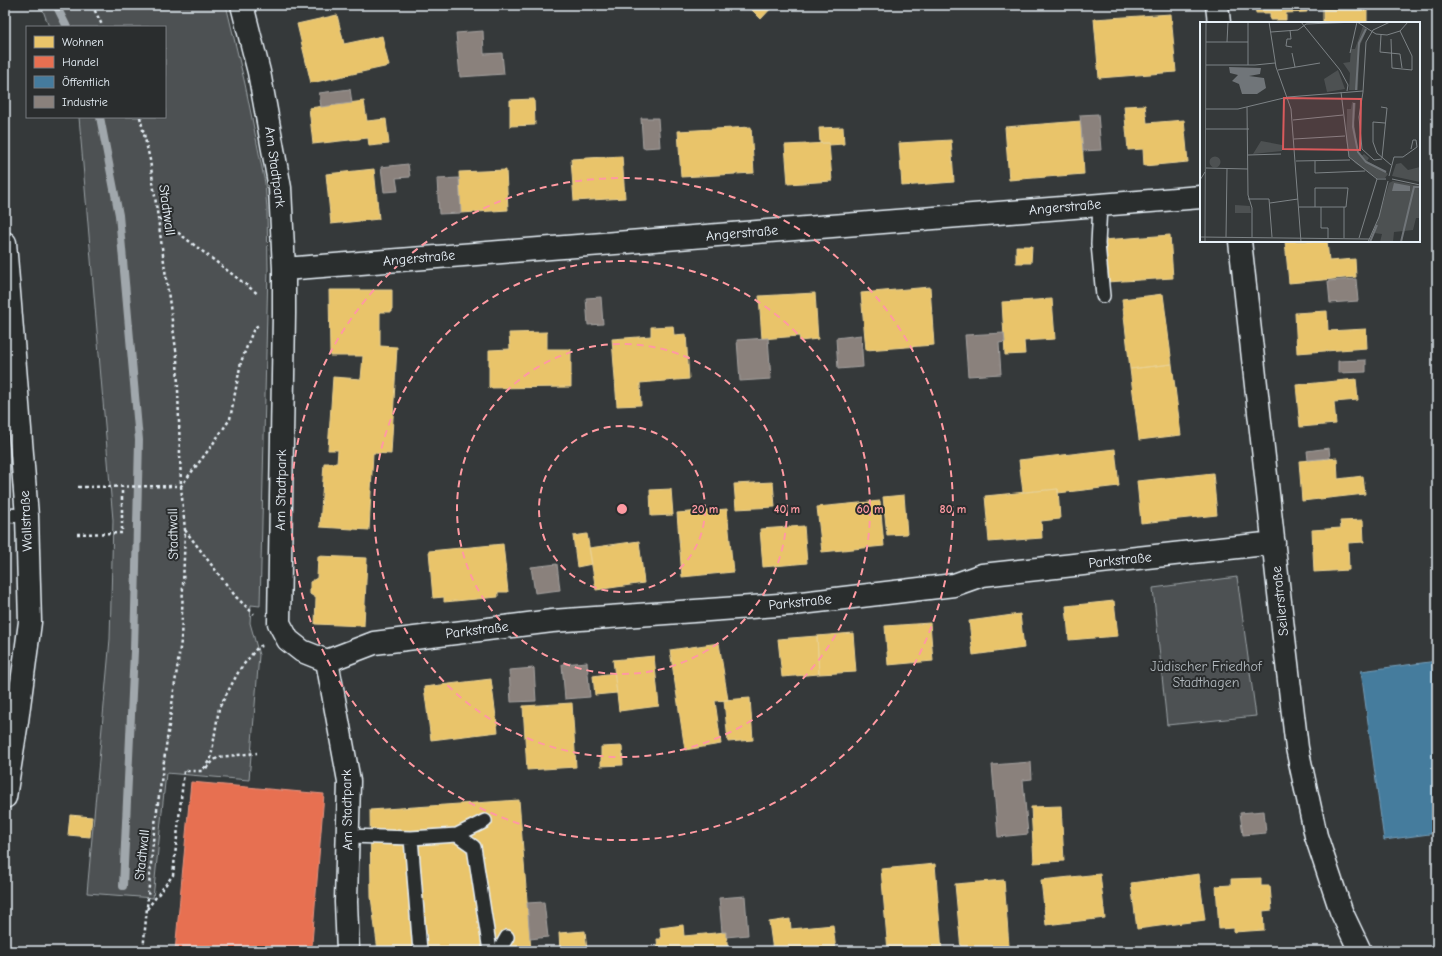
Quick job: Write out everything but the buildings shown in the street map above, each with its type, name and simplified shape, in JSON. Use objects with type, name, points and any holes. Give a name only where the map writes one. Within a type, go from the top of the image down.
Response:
[{"type":"street","name":"Am Stadtpark","points":[[242,5],[259,72],[280,188],[284,269],[281,628]]},
{"type":"street","points":[[1217,5],[1219,22]]},
{"type":"street","name":"Angerstraße","points":[[284,269],[1200,197]]},
{"type":"street","name":"Seilerstraße","points":[[1240,242],[1297,748],[1316,836],[1341,911],[1360,951]]},
{"type":"street","name":"Wallstraße","points":[[5,243],[27,516],[30,622],[18,721],[5,797]]},
{"type":"street","name":"Parkstraße","points":[[327,661],[374,643],[381,642],[552,621],[794,604],[954,585],[982,575],[1274,543]]},
{"type":"street","points":[[281,628],[288,640],[302,651],[327,661]]},
{"type":"street","name":"Am Stadtpark","points":[[327,661],[349,781],[349,836],[346,902],[348,951]]},
{"type":"lane","points":[[1100,205],[1098,244],[1102,296]]},
{"type":"lane","points":[[5,515],[27,516]]},
{"type":"lane","points":[[349,836],[411,838],[457,834],[485,821]]},
{"type":"lane","points":[[457,834],[474,847],[490,951]]},
{"type":"lane","points":[[411,838],[420,951]]},
{"type":"lane","points":[[499,951],[507,937]]},
{"type":"path","points":[[92,5],[102,26]]},
{"type":"path","name":"Stadtwall","points":[[140,118],[150,160],[177,357],[181,486],[185,530],[181,640],[154,831],[143,951]]},
{"type":"path","points":[[78,487],[181,486],[230,419],[241,362],[254,328],[284,314],[158,218]]},
{"type":"path","points":[[77,534],[122,533],[122,486]]},
{"type":"path","points":[[185,530],[236,597],[258,617],[281,628],[257,648],[240,669],[219,708],[211,758],[202,771]]},
{"type":"path","points":[[147,909],[173,875],[184,771],[202,771],[218,757],[257,753]]},
{"type":"green space","points":[[41,5],[226,5],[245,84],[265,183],[268,269],[260,606],[251,605],[250,623],[259,655],[249,780],[166,773],[153,898],[87,893],[110,639],[113,520],[79,118],[166,118],[166,26],[49,26]]},
{"type":"green space","name":"Jüdischer Friedhof Stadthagen","points":[[1237,577],[1256,716],[1167,725],[1153,588]]},
{"type":"waterway","points":[[56,5],[66,26]]},
{"type":"waterway","points":[[100,118],[119,215],[139,440],[134,651],[123,886]]}]
